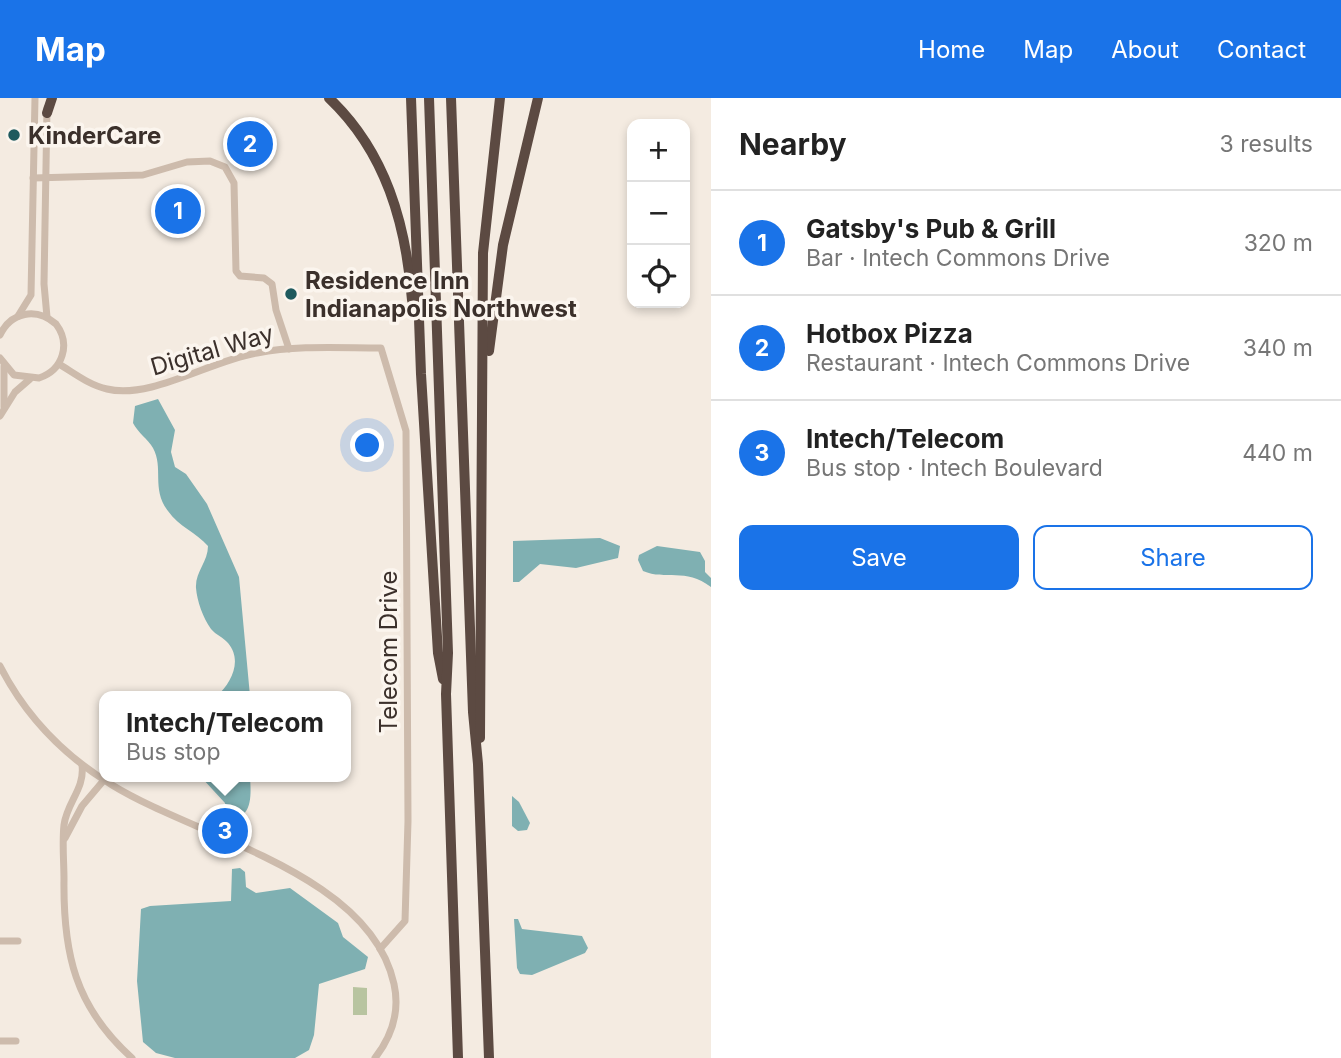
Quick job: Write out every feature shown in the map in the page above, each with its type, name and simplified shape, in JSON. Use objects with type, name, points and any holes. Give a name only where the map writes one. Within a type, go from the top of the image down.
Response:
[{"type":"highway","points":[[47,113],[49,98]]},
{"type":"highway","points":[[329,98],[367,142],[390,189],[403,232],[421,374]]},
{"type":"highway","points":[[411,98],[421,374],[438,653],[446,694]]},
{"type":"highway","points":[[429,98],[448,653],[446,694],[458,1058]]},
{"type":"highway","points":[[451,98],[473,712],[478,764],[489,1058]]},
{"type":"highway","points":[[493,98],[495,120]]},
{"type":"highway","points":[[478,764],[483,711],[481,601],[485,382],[484,253],[495,120],[500,98]]},
{"type":"highway","points":[[485,382],[503,245],[538,98]]},
{"type":"street","points":[[18,316],[31,295],[35,98]]},
{"type":"street","points":[[47,113],[44,284],[47,317]]},
{"type":"street","points":[[33,178],[143,174],[187,162],[222,164],[230,172],[234,183],[236,271],[240,276],[264,278],[272,284],[276,310],[289,349]]},
{"type":"street","points":[[0,335],[8,323],[18,316],[32,313],[47,317],[56,324],[63,337],[64,352],[59,364],[46,376],[30,379],[14,375],[2,361]]},
{"type":"street","name":"Digital Way","points":[[59,364],[101,388],[131,391],[234,359],[289,349],[382,348]]},
{"type":"street","name":"Telecom Drive","points":[[380,949],[405,921],[408,821],[406,431],[382,348]]},
{"type":"street","points":[[2,361],[4,408]]},
{"type":"street","points":[[0,416],[30,379]]},
{"type":"street","points":[[0,666],[40,726],[82,765],[99,777]]},
{"type":"street","points":[[82,765],[83,784],[67,815],[64,839],[64,920],[73,973],[102,1027],[132,1058]]},
{"type":"street","points":[[64,839],[82,806],[102,782]]},
{"type":"street","points":[[108,782],[324,888],[355,914],[380,949],[396,993],[396,1016],[387,1040],[375,1058]]},
{"type":"street","points":[[0,942],[18,941]]},
{"type":"street","points":[[0,1041],[16,1041]]},
{"type":"green space","points":[[353,987],[367,988],[367,1015],[353,1015]]},
{"type":"water","points":[[158,399],[175,430],[171,452],[175,467],[186,474],[207,504],[239,577],[250,691],[222,691],[231,678],[235,657],[228,643],[208,625],[198,598],[196,582],[208,546],[177,521],[163,503],[156,456],[151,445],[133,423],[135,406]]},
{"type":"water","points":[[600,538],[620,546],[618,558],[576,568],[540,564],[519,582],[513,582],[513,541]]},
{"type":"water","points":[[657,546],[700,552],[705,561],[705,572],[711,578],[711,587],[693,577],[643,571],[638,560],[639,555]]},
{"type":"water","points":[[206,782],[250,782],[250,802],[245,813],[234,819],[227,815],[225,803]]},
{"type":"water","points":[[512,796],[519,802],[530,823],[527,830],[518,831],[512,826]]},
{"type":"water","points":[[240,868],[245,872],[246,887],[256,893],[290,888],[338,923],[343,937],[368,957],[365,969],[319,984],[314,1035],[309,1050],[295,1058],[175,1058],[156,1053],[143,1042],[137,981],[141,909],[150,906],[231,901],[232,869]]},
{"type":"water","points":[[514,919],[518,919],[522,929],[582,936],[588,948],[585,953],[532,975],[520,974],[517,968]]},
{"type":"place","name":"KinderCare","points":[[14,135]]},
{"type":"place","name":"Hotbox Pizza","points":[[250,144]]},
{"type":"place","name":"Gatsby's Pub & Grill","points":[[178,211]]},
{"type":"place","name":"Residence Inn Indianapolis Northwest","points":[[291,294]]},
{"type":"place","name":"Intech/Telecom","points":[[225,831]]}]
